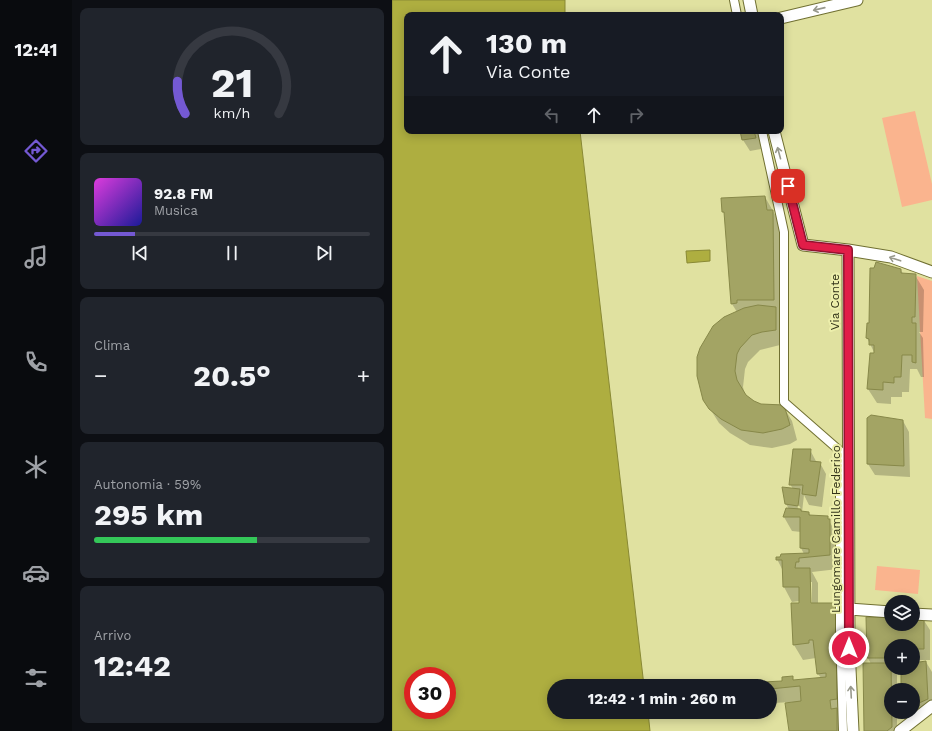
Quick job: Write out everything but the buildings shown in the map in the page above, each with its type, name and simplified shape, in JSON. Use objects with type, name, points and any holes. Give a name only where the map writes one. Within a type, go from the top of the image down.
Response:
[{"type":"street","points":[[734,0],[736,12]]},
{"type":"street","points":[[749,0],[751,12]]},
{"type":"street","points":[[784,17],[857,0]]},
{"type":"street","points":[[763,134],[784,232],[784,402],[840,451],[840,630],[843,731]]},
{"type":"street","points":[[775,134],[803,245],[890,257],[932,272]]},
{"type":"street","name":"Via Conte","points":[[848,250],[849,399]]},
{"type":"street","name":"Lungomare Camillo Federico","points":[[849,399],[849,648],[853,731]]},
{"type":"street","points":[[849,609],[884,612]]},
{"type":"street","points":[[920,614],[932,615]]},
{"type":"street","points":[[900,731],[932,706]]},
{"type":"shaded area","points":[[392,0],[565,0],[565,12],[404,12],[404,134],[580,134],[643,679],[547,679],[547,719],[649,719],[650,731],[392,731]]},
{"type":"shaded area","points":[[915,111],[932,184],[932,200],[902,207],[882,118]]},
{"type":"shaded area","points":[[710,250],[710,261],[687,263],[686,251]]},
{"type":"shaded area","points":[[917,276],[932,281],[932,419],[925,418]]},
{"type":"shaded area","points":[[877,566],[920,570],[918,594],[875,590]]},
{"type":"route","points":[[788,186],[803,245],[848,250],[849,648]]}]
